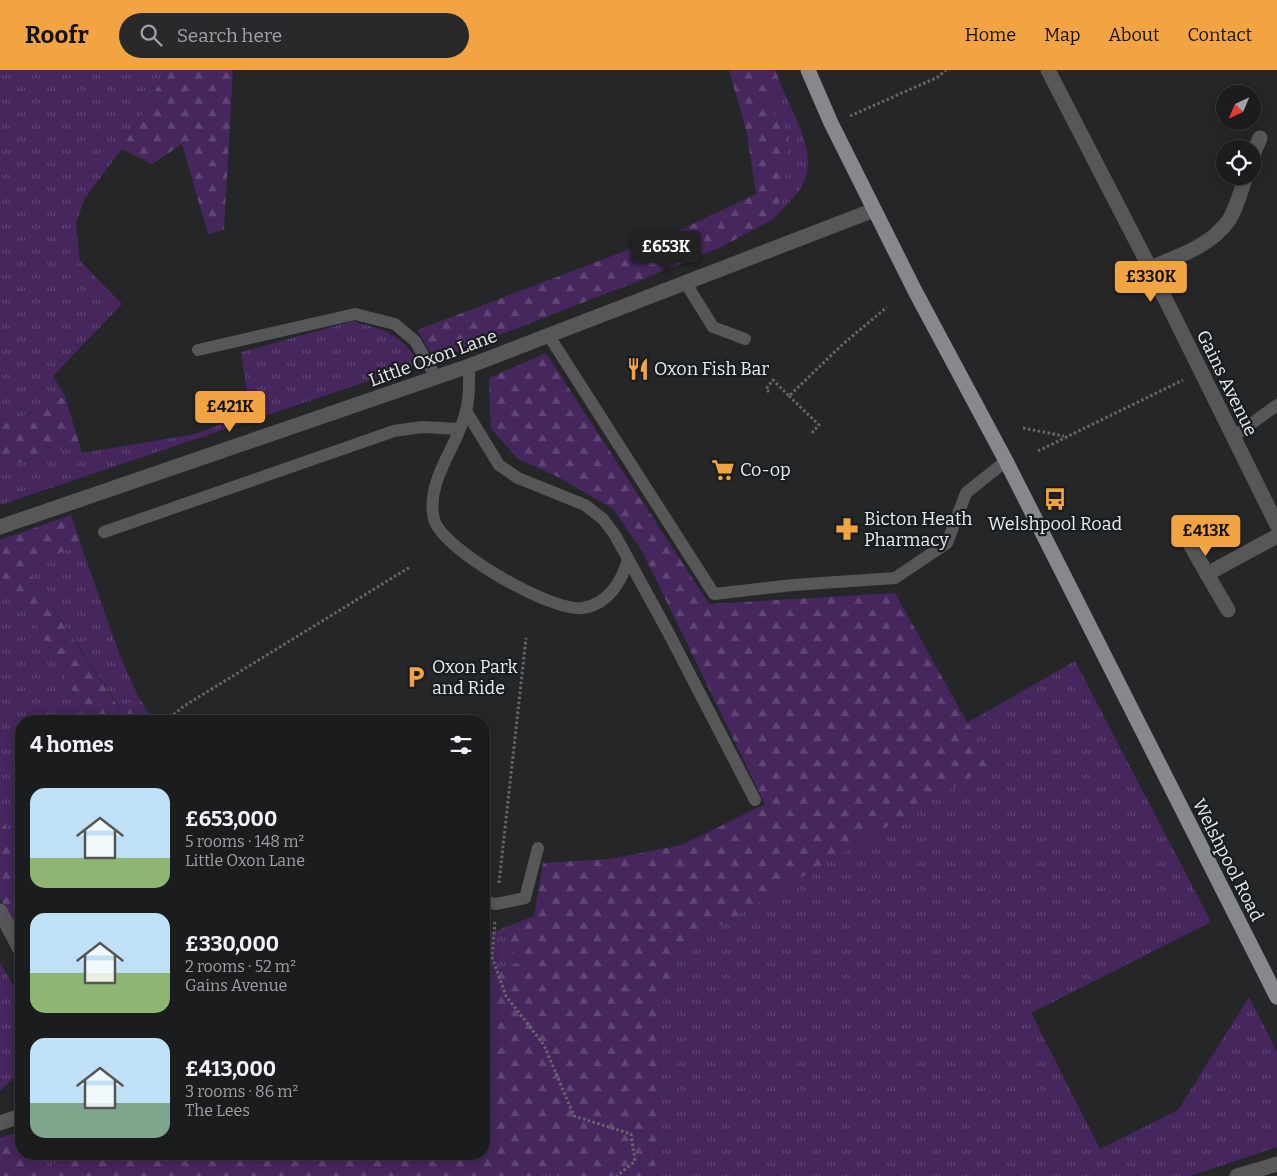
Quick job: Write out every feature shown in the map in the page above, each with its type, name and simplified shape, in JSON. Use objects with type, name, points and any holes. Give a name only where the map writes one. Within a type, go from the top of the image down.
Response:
[{"type":"main road","name":"Welshpool Road","points":[[808,70],[874,210],[1006,461],[1277,997]]},
{"type":"street","name":"Gains Avenue","points":[[1048,70],[1150,268],[1277,525]]},
{"type":"street","points":[[1150,268],[1199,246],[1217,234],[1230,218],[1243,185]]},
{"type":"street","name":"Little Oxon Lane","points":[[0,527],[436,378],[874,210]]},
{"type":"street","points":[[1207,574],[1277,536]]},
{"type":"street","points":[[1189,542],[1228,610]]},
{"type":"street","points":[[0,912],[15,940]]},
{"type":"street","points":[[0,1123],[15,1118]]},
{"type":"street","points":[[1237,1176],[1277,1164]]},
{"type":"lane","points":[[685,282],[713,327],[745,338]]},
{"type":"lane","points":[[198,350],[355,314],[395,324],[415,341],[436,378]]},
{"type":"lane","points":[[549,336],[714,594],[793,585],[895,578],[947,543],[966,493],[1006,461]]},
{"type":"lane","points":[[469,366],[466,411],[436,482],[432,500],[434,520],[443,536],[459,551],[530,592],[566,607],[582,608],[602,602],[625,573],[628,559]]},
{"type":"lane","points":[[1233,437],[1277,405]]},
{"type":"lane","points":[[466,411],[499,465],[518,478],[585,505],[603,519],[628,559],[724,736],[755,800]]},
{"type":"lane","points":[[104,532],[219,490],[394,431],[422,427],[459,429]]},
{"type":"lane","points":[[490,903],[525,898],[538,848]]},
{"type":"path","points":[[841,120],[938,77],[946,70]]},
{"type":"path","points":[[789,396],[843,344],[887,307]]},
{"type":"path","points":[[1038,450],[1200,372]]},
{"type":"path","points":[[769,392],[766,389],[773,380],[819,425],[813,432],[810,429]]},
{"type":"path","points":[[1024,428],[1066,437]]},
{"type":"path","points":[[173,715],[184,706],[410,567]]},
{"type":"path","points":[[526,638],[490,903],[492,957],[506,996],[544,1045],[574,1116],[631,1134],[635,1161],[617,1176]]},
{"type":"green space","points":[[0,70],[167,70],[122,149],[85,198],[76,223],[80,261],[122,304],[53,376],[65,396],[0,426]]},
{"type":"green space","points":[[167,70],[233,70],[224,230],[208,234],[182,144],[152,164],[122,149]]},
{"type":"green space","points":[[729,70],[775,70],[784,92],[764,101],[789,133],[785,190],[772,220],[719,248],[435,360],[417,330],[680,230],[756,194],[747,134]]},
{"type":"green space","points":[[784,92],[804,139],[808,164],[801,188],[772,220],[785,190],[764,101]]},
{"type":"green space","points":[[353,321],[383,330],[399,339],[406,345],[419,364],[0,505],[0,469],[79,443],[82,453],[196,434],[250,412],[241,352]]},
{"type":"green space","points":[[546,353],[709,604],[895,593],[991,765],[677,951],[662,1002],[655,1176],[557,1176],[558,1164],[536,1176],[0,1176],[0,1138],[15,1133],[15,1160],[31,1160],[36,1168],[78,1160],[490,1160],[490,975],[519,962],[501,929],[534,916],[543,863],[609,859],[682,845],[765,804],[642,551],[613,509],[558,477],[518,459],[491,429],[489,378]]},
{"type":"green space","points":[[65,396],[79,443],[0,469],[0,426]]},
{"type":"green space","points":[[71,515],[80,542],[28,571],[119,708],[139,698],[150,715],[86,715],[20,596],[8,588],[0,588],[0,540]]},
{"type":"green space","points":[[80,542],[120,656],[139,698],[120,708],[28,571]]},
{"type":"green space","points":[[0,588],[8,588],[20,596],[86,715],[15,715],[15,844],[0,816]]},
{"type":"green space","points":[[1075,661],[1211,922],[1031,1013],[1100,1149],[1178,1110],[1249,997],[1277,1051],[1277,1147],[1190,1176],[655,1176],[662,1002],[677,951],[990,765],[967,723]]},
{"type":"green space","points":[[0,816],[15,844],[15,927],[0,899]]},
{"type":"green space","points":[[501,929],[519,962],[490,975],[490,932]]},
{"type":"green space","points":[[0,962],[15,989],[15,1077],[0,1091]]},
{"type":"green space","points":[[30,1160],[77,1160],[35,1168]]},
{"type":"green space","points":[[558,1163],[557,1176],[536,1176]]},
{"type":"place","name":"Oxon Fish Bar","points":[[638,369]]},
{"type":"place","name":"Co-op","points":[[723,470]]},
{"type":"place","name":"Welshpool Road","points":[[1055,499]]},
{"type":"place","name":"Bicton Heath Pharmacy","points":[[847,529]]},
{"type":"place","name":"Oxon Park and Ride","points":[[416,677]]}]
